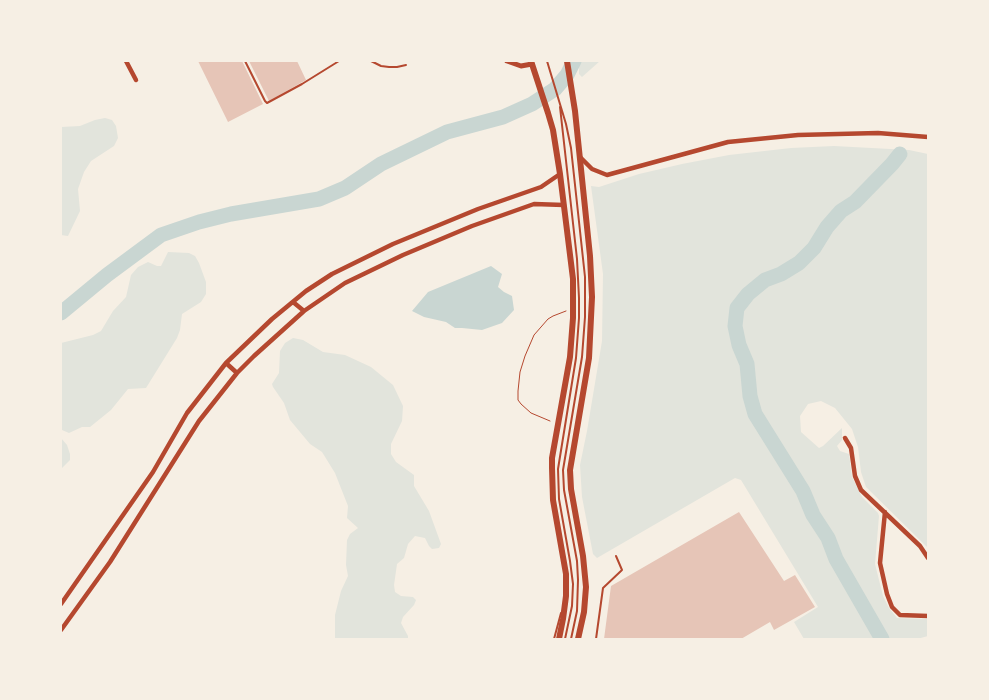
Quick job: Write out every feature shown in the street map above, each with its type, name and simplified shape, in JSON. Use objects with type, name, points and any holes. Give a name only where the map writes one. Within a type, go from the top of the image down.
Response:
[{"type":"main road","points":[[567,61],[590,256],[592,304],[589,358],[570,470],[570,489],[583,556],[586,587],[584,612],[578,639]]},
{"type":"main road","points":[[533,62],[553,130],[573,279],[570,357],[552,458],[552,490],[566,574],[566,596],[559,639]]},
{"type":"street","points":[[126,61],[136,80]]},
{"type":"street","points":[[507,61],[526,66],[533,62]]},
{"type":"street","points":[[579,156],[592,169],[606,175],[728,142],[798,135],[878,132],[928,137]]},
{"type":"street","points":[[61,604],[153,472],[187,413],[226,363],[272,318],[306,291],[332,274],[394,244],[478,209],[542,187],[560,174]]},
{"type":"street","points":[[61,630],[110,562],[200,421],[237,373],[304,311],[345,283],[403,255],[472,226],[534,204],[564,205]]},
{"type":"street","points":[[293,302],[304,311]]},
{"type":"street","points":[[226,363],[237,373]]},
{"type":"street","points":[[845,438],[851,448],[855,476],[861,490],[920,546],[928,558]]},
{"type":"street","points":[[885,512],[880,564],[892,607],[900,614],[928,616]]},
{"type":"lane","points":[[245,61],[264,101],[267,103],[338,61]]},
{"type":"lane","points":[[370,61],[389,68],[406,65]]},
{"type":"lane","points":[[546,61],[566,124],[571,148],[583,257],[585,297],[582,357],[563,470],[564,490],[577,561],[578,580],[577,611],[571,639]]},
{"type":"lane","points":[[559,102],[577,259],[579,298],[576,358],[558,468],[559,500],[573,584],[572,606],[565,639]]},
{"type":"lane","points":[[596,639],[603,588],[622,570],[616,556]]},
{"type":"lane","points":[[554,639],[564,600],[566,574]]},
{"type":"path","points":[[558,423],[546,421],[531,413],[518,400],[520,372],[530,342],[538,329],[552,316],[573,310]]},
{"type":"shaded area","points":[[579,61],[600,61],[582,77],[579,74]]},
{"type":"shaded area","points":[[105,118],[112,120],[116,126],[118,138],[114,146],[91,161],[84,172],[78,189],[80,211],[68,236],[61,235],[61,127],[80,126]]},
{"type":"shaded area","points":[[834,146],[909,150],[928,154],[928,548],[866,487],[861,472],[858,447],[852,429],[835,408],[821,401],[808,404],[800,416],[801,432],[819,448],[842,428],[842,440],[837,446],[840,451],[849,454],[852,477],[862,497],[879,516],[875,564],[883,596],[897,618],[928,619],[928,636],[917,639],[804,639],[794,622],[818,607],[741,480],[735,478],[597,558],[593,554],[582,497],[580,465],[602,341],[603,274],[591,186],[599,187],[639,174],[729,155],[791,148]]},
{"type":"shaded area","points":[[168,252],[189,253],[195,256],[206,282],[206,294],[201,302],[182,314],[177,338],[146,388],[128,389],[111,410],[90,427],[82,427],[69,433],[62,430],[61,434],[61,343],[93,335],[101,331],[113,311],[126,297],[131,275],[138,267],[148,262],[161,266]]},
{"type":"shaded area","points":[[491,266],[502,274],[498,287],[512,296],[514,310],[502,323],[482,330],[455,328],[446,322],[424,317],[412,311],[428,292]]},
{"type":"shaded area","points":[[293,338],[303,340],[323,352],[345,355],[371,367],[393,385],[403,406],[402,421],[391,444],[391,454],[396,462],[414,475],[414,486],[429,511],[441,544],[439,548],[432,549],[425,538],[415,536],[408,544],[404,558],[397,564],[395,592],[401,596],[413,597],[416,600],[403,617],[401,623],[408,639],[335,639],[335,615],[341,591],[348,576],[346,565],[347,540],[350,534],[358,528],[347,518],[348,506],[335,473],[322,452],[310,444],[290,420],[284,403],[273,387],[272,384],[279,373],[280,351],[285,343]]},
{"type":"shaded area","points":[[61,438],[67,445],[70,460],[61,469]]},
{"type":"building","points":[[198,61],[242,61],[263,104],[228,122]]},
{"type":"building","points":[[249,61],[297,61],[306,80],[269,101]]},
{"type":"building","points":[[739,512],[784,581],[795,575],[815,607],[774,630],[770,622],[741,639],[604,639],[611,586]]},
{"type":"waterway","points":[[61,313],[107,275],[161,235],[199,222],[231,214],[319,199],[345,188],[381,164],[447,132],[503,117],[532,104],[555,89],[567,75],[574,61]]},
{"type":"waterway","points":[[882,639],[836,559],[828,538],[813,515],[803,491],[755,414],[750,396],[747,364],[739,345],[735,326],[737,308],[748,294],[765,280],[781,274],[799,263],[814,248],[827,227],[841,211],[855,202],[900,154]]}]
